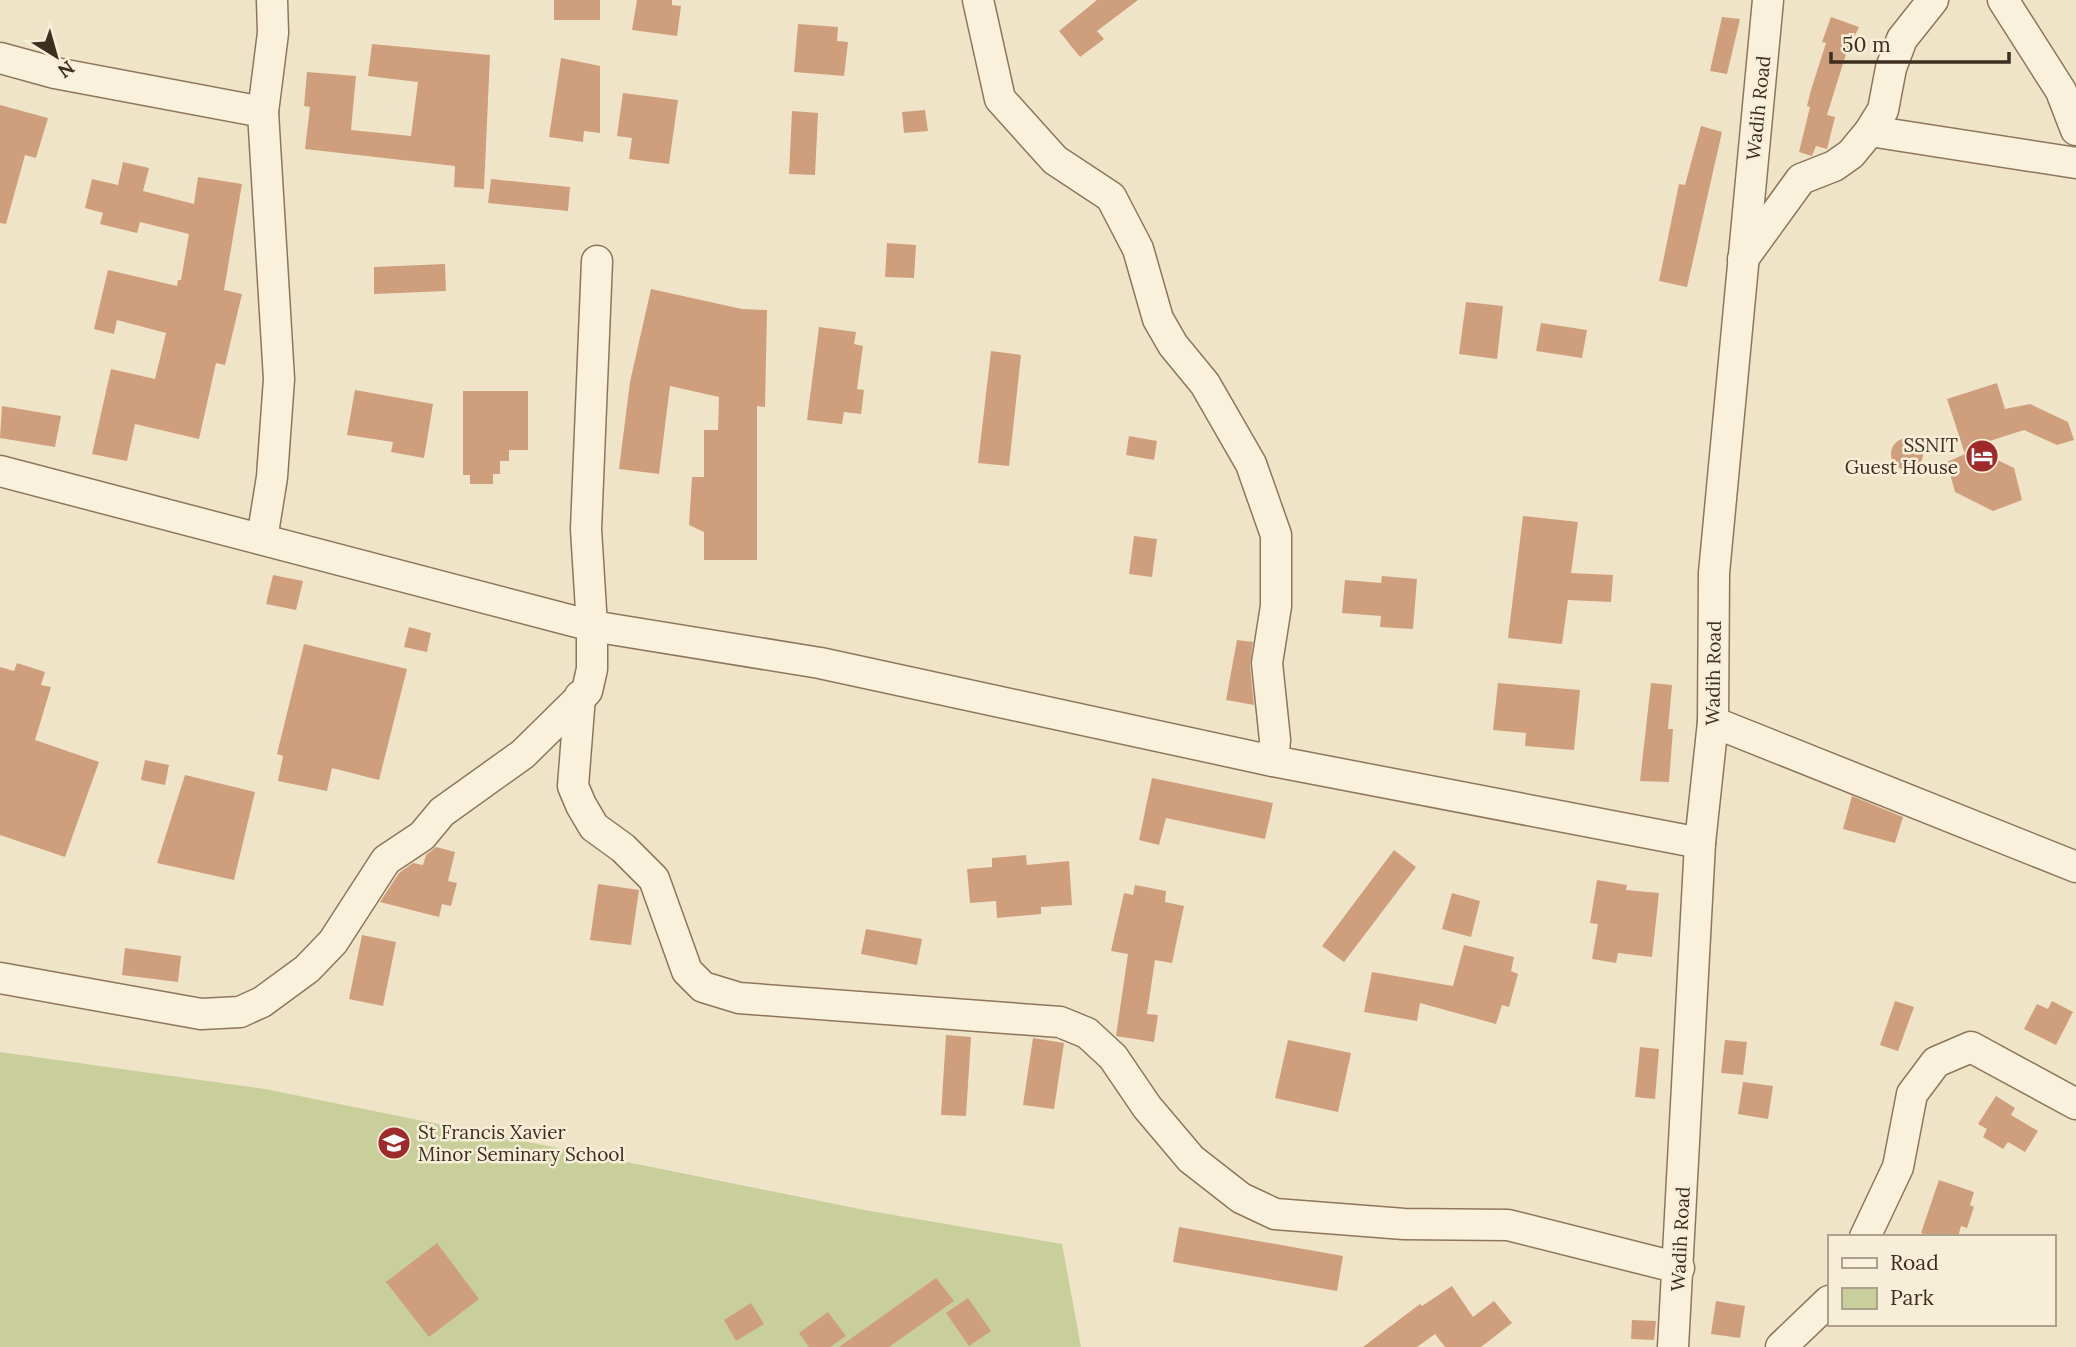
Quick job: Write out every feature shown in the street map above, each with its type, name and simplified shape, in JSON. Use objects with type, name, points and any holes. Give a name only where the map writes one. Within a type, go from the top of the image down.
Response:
[{"type":"street","points":[[262,539],[272,477],[279,379],[263,112],[273,33],[272,0]]},
{"type":"street","points":[[978,0],[1000,99],[1055,160],[1111,197],[1138,249],[1158,319],[1173,345],[1205,384],[1251,464],[1276,535],[1276,606],[1266,663],[1275,740],[1272,761]]},
{"type":"street","name":"Wadih Road","points":[[1673,1347],[1700,843],[1713,722],[1714,573],[1768,0]]},
{"type":"street","points":[[1743,259],[1801,179],[1842,160],[1870,131],[1882,110],[1891,68],[1902,39],[1933,0]]},
{"type":"street","points":[[2003,0],[2061,92],[2076,130]]},
{"type":"street","points":[[0,58],[55,73],[263,112]]},
{"type":"street","points":[[1870,131],[2076,163]]},
{"type":"street","points":[[0,978],[201,1014],[240,1012],[262,1002],[307,969],[333,942],[386,860],[422,836],[442,812],[523,754],[587,691],[592,669],[592,626],[586,529],[597,261]]},
{"type":"street","points":[[0,471],[592,626],[820,663],[1272,761],[1700,843]]},
{"type":"street","points":[[580,696],[573,786],[581,805],[594,827],[623,848],[654,879],[687,971],[703,987],[752,999],[1060,1022],[1087,1033],[1113,1057],[1147,1107],[1191,1159],[1241,1198],[1275,1214],[1404,1224],[1508,1225],[1679,1268]]},
{"type":"street","points":[[1713,722],[2076,867]]},
{"type":"street","points":[[1866,1235],[1898,1167],[1912,1094],[1936,1062],[1971,1047],[2076,1104]]},
{"type":"street","points":[[1781,1347],[1828,1302]]},
{"type":"green space","name":"St Francis Xavier Minor Seminary School","points":[[0,1052],[265,1089],[865,1210],[1062,1244],[1081,1347],[0,1347]]},
{"type":"building","points":[[554,0],[600,0],[600,20],[554,20]]},
{"type":"building","points":[[637,0],[672,0],[672,5],[681,6],[677,36],[632,30]]},
{"type":"building","points":[[1097,0],[1138,0],[1097,31],[1104,39],[1080,57],[1059,31]]},
{"type":"building","points":[[1722,17],[1740,19],[1727,74],[1710,71]]},
{"type":"building","points":[[1831,17],[1859,27],[1847,51],[1827,115],[1835,117],[1827,149],[1816,146],[1812,156],[1799,152],[1810,107],[1807,106],[1826,43],[1822,42]]},
{"type":"building","points":[[798,24],[838,27],[837,41],[848,42],[844,76],[794,72]]},
{"type":"building","points":[[372,44],[490,55],[484,189],[454,187],[455,166],[305,149],[310,107],[304,106],[307,72],[356,76],[351,130],[411,136],[418,82],[368,76]]},
{"type":"building","points":[[561,58],[600,66],[600,133],[584,131],[583,142],[549,137]]},
{"type":"building","points":[[623,93],[678,100],[669,164],[629,159],[632,138],[617,136]]},
{"type":"building","points":[[0,105],[48,118],[36,158],[25,155],[6,224],[0,223]]},
{"type":"building","points":[[925,110],[928,131],[904,133],[902,112]]},
{"type":"building","points":[[792,111],[818,113],[815,175],[789,174]]},
{"type":"building","points":[[1701,126],[1722,132],[1687,287],[1659,281],[1679,184],[1685,185]]},
{"type":"building","points":[[123,162],[149,168],[143,191],[194,204],[198,177],[242,184],[224,290],[242,294],[225,365],[216,363],[199,439],[135,424],[127,461],[92,454],[111,369],[155,379],[166,333],[117,320],[114,334],[94,329],[108,270],[177,286],[178,280],[181,280],[189,234],[140,222],[137,233],[100,224],[103,213],[85,208],[92,179],[118,185]]},
{"type":"building","points":[[491,179],[570,187],[568,211],[488,203]]},
{"type":"building","points":[[887,243],[916,245],[914,278],[885,277]]},
{"type":"building","points":[[445,264],[446,291],[374,294],[374,267]]},
{"type":"building","points":[[651,289],[742,309],[767,310],[765,407],[757,406],[757,560],[704,560],[704,532],[689,525],[692,477],[704,477],[704,430],[718,430],[719,397],[670,386],[659,474],[619,469],[630,382]]},
{"type":"building","points":[[1466,302],[1503,306],[1497,359],[1459,354]]},
{"type":"building","points":[[1541,323],[1587,330],[1582,358],[1536,351]]},
{"type":"building","points":[[819,327],[856,332],[854,344],[863,346],[857,389],[864,390],[861,414],[844,412],[842,424],[807,420]]},
{"type":"building","points":[[991,351],[1021,355],[1009,466],[978,463]]},
{"type":"building","points":[[1997,383],[2005,409],[2030,404],[2068,422],[2074,440],[2057,445],[2024,430],[1971,447],[2014,468],[2022,500],[1993,511],[1955,492],[1947,462],[1965,454],[1947,399]]},
{"type":"building","points":[[355,390],[433,404],[424,458],[391,452],[393,442],[347,435]]},
{"type":"building","points":[[463,391],[528,391],[528,450],[509,450],[509,461],[500,461],[500,474],[493,474],[493,484],[470,484],[470,475],[463,475]]},
{"type":"building","points":[[2,406],[61,416],[55,447],[0,438]]},
{"type":"building","points":[[1129,436],[1157,441],[1154,460],[1126,455]]},
{"type":"building","points":[[1907,438],[1918,443],[1923,454],[1918,465],[1907,470],[1896,465],[1891,454],[1896,443]]},
{"type":"building","points":[[1523,516],[1578,522],[1571,573],[1613,575],[1611,602],[1568,600],[1562,644],[1508,638]]},
{"type":"building","points":[[1134,536],[1157,539],[1152,577],[1129,574]]},
{"type":"building","points":[[273,575],[303,581],[296,610],[266,604]]},
{"type":"building","points":[[1382,576],[1417,579],[1413,629],[1380,627],[1381,616],[1342,613],[1345,580],[1381,583]]},
{"type":"building","points":[[409,627],[431,633],[427,652],[404,647]]},
{"type":"building","points":[[1237,640],[1253,642],[1250,665],[1254,705],[1226,700]]},
{"type":"building","points":[[304,644],[407,669],[379,780],[332,768],[327,791],[278,781],[283,756],[277,754]]},
{"type":"building","points":[[17,663],[45,672],[41,685],[51,687],[35,740],[99,762],[65,857],[0,835],[0,667],[14,671]]},
{"type":"building","points":[[1498,683],[1580,690],[1574,750],[1525,746],[1526,733],[1493,730]]},
{"type":"building","points":[[1651,683],[1672,685],[1668,729],[1673,729],[1669,782],[1640,781]]},
{"type":"building","points":[[145,760],[169,765],[165,785],[141,780]]},
{"type":"building","points":[[185,775],[255,792],[234,880],[157,863]]},
{"type":"building","points":[[1152,778],[1273,803],[1265,839],[1166,818],[1159,845],[1139,840]]},
{"type":"building","points":[[1852,796],[1903,817],[1895,843],[1843,829]]},
{"type":"building","points":[[436,847],[455,852],[448,881],[457,883],[451,906],[442,904],[439,917],[380,902],[399,873],[413,863],[423,865],[426,855]]},
{"type":"building","points":[[1394,850],[1416,867],[1344,962],[1322,946]]},
{"type":"building","points":[[1026,855],[1027,865],[1069,861],[1072,905],[1041,907],[1041,914],[997,918],[996,901],[970,903],[967,869],[992,867],[992,858]]},
{"type":"building","points":[[1597,880],[1627,885],[1626,890],[1659,893],[1652,957],[1618,953],[1616,963],[1592,959],[1598,924],[1590,923]]},
{"type":"building","points":[[598,884],[639,890],[631,945],[590,940]]},
{"type":"building","points":[[1135,885],[1166,891],[1165,902],[1184,906],[1172,963],[1155,960],[1147,1014],[1158,1015],[1154,1042],[1116,1036],[1128,954],[1111,951],[1124,893],[1133,895]]},
{"type":"building","points":[[1452,893],[1480,901],[1471,937],[1442,929]]},
{"type":"building","points":[[866,929],[922,939],[917,965],[861,954]]},
{"type":"building","points":[[362,935],[396,942],[383,1006],[349,999]]},
{"type":"building","points":[[1464,945],[1514,957],[1511,971],[1518,974],[1509,1007],[1502,1005],[1496,1024],[1420,1003],[1417,1021],[1364,1012],[1372,972],[1453,986]]},
{"type":"building","points":[[125,948],[181,956],[178,982],[122,975]]},
{"type":"building","points":[[1895,1001],[1914,1007],[1898,1051],[1880,1045]]},
{"type":"building","points":[[2052,1001],[2073,1012],[2056,1045],[2024,1029],[2037,1004],[2048,1009]]},
{"type":"building","points":[[946,1035],[971,1037],[966,1116],[941,1115]]},
{"type":"building","points":[[1033,1038],[1064,1043],[1054,1109],[1023,1105]]},
{"type":"building","points":[[1288,1040],[1351,1053],[1338,1112],[1275,1098]]},
{"type":"building","points":[[1725,1040],[1747,1042],[1743,1075],[1721,1073]]},
{"type":"building","points":[[1640,1047],[1659,1049],[1655,1099],[1635,1097]]},
{"type":"building","points":[[1743,1082],[1773,1086],[1768,1119],[1738,1114]]},
{"type":"building","points":[[1996,1096],[2015,1108],[2011,1115],[2038,1131],[2025,1152],[2008,1142],[2003,1149],[1983,1137],[1987,1129],[1978,1124]]},
{"type":"building","points":[[1939,1180],[1974,1192],[1970,1205],[1974,1207],[1967,1228],[1961,1226],[1959,1235],[1921,1233]]},
{"type":"building","points":[[1179,1227],[1343,1256],[1337,1291],[1173,1262]]},
{"type":"building","points":[[437,1243],[479,1299],[429,1337],[386,1282]]},
{"type":"building","points":[[936,1278],[954,1301],[889,1347],[839,1347]]},
{"type":"building","points":[[1452,1286],[1473,1317],[1494,1301],[1512,1323],[1481,1347],[1445,1347],[1435,1334],[1417,1347],[1363,1347],[1420,1304],[1422,1306]]},
{"type":"building","points":[[968,1298],[991,1331],[969,1346],[946,1313]]},
{"type":"building","points":[[1716,1301],[1745,1306],[1740,1338],[1711,1334]]},
{"type":"building","points":[[751,1303],[764,1324],[736,1341],[724,1320]]},
{"type":"building","points":[[828,1312],[846,1336],[830,1347],[809,1347],[799,1333]]},
{"type":"building","points":[[1632,1320],[1656,1321],[1654,1340],[1631,1339]]},
{"type":"place","name":"SSNIT Guest House","points":[[1982,456]]},
{"type":"place","name":"St Francis Xavier Minor Seminary School","points":[[394,1143]]}]
